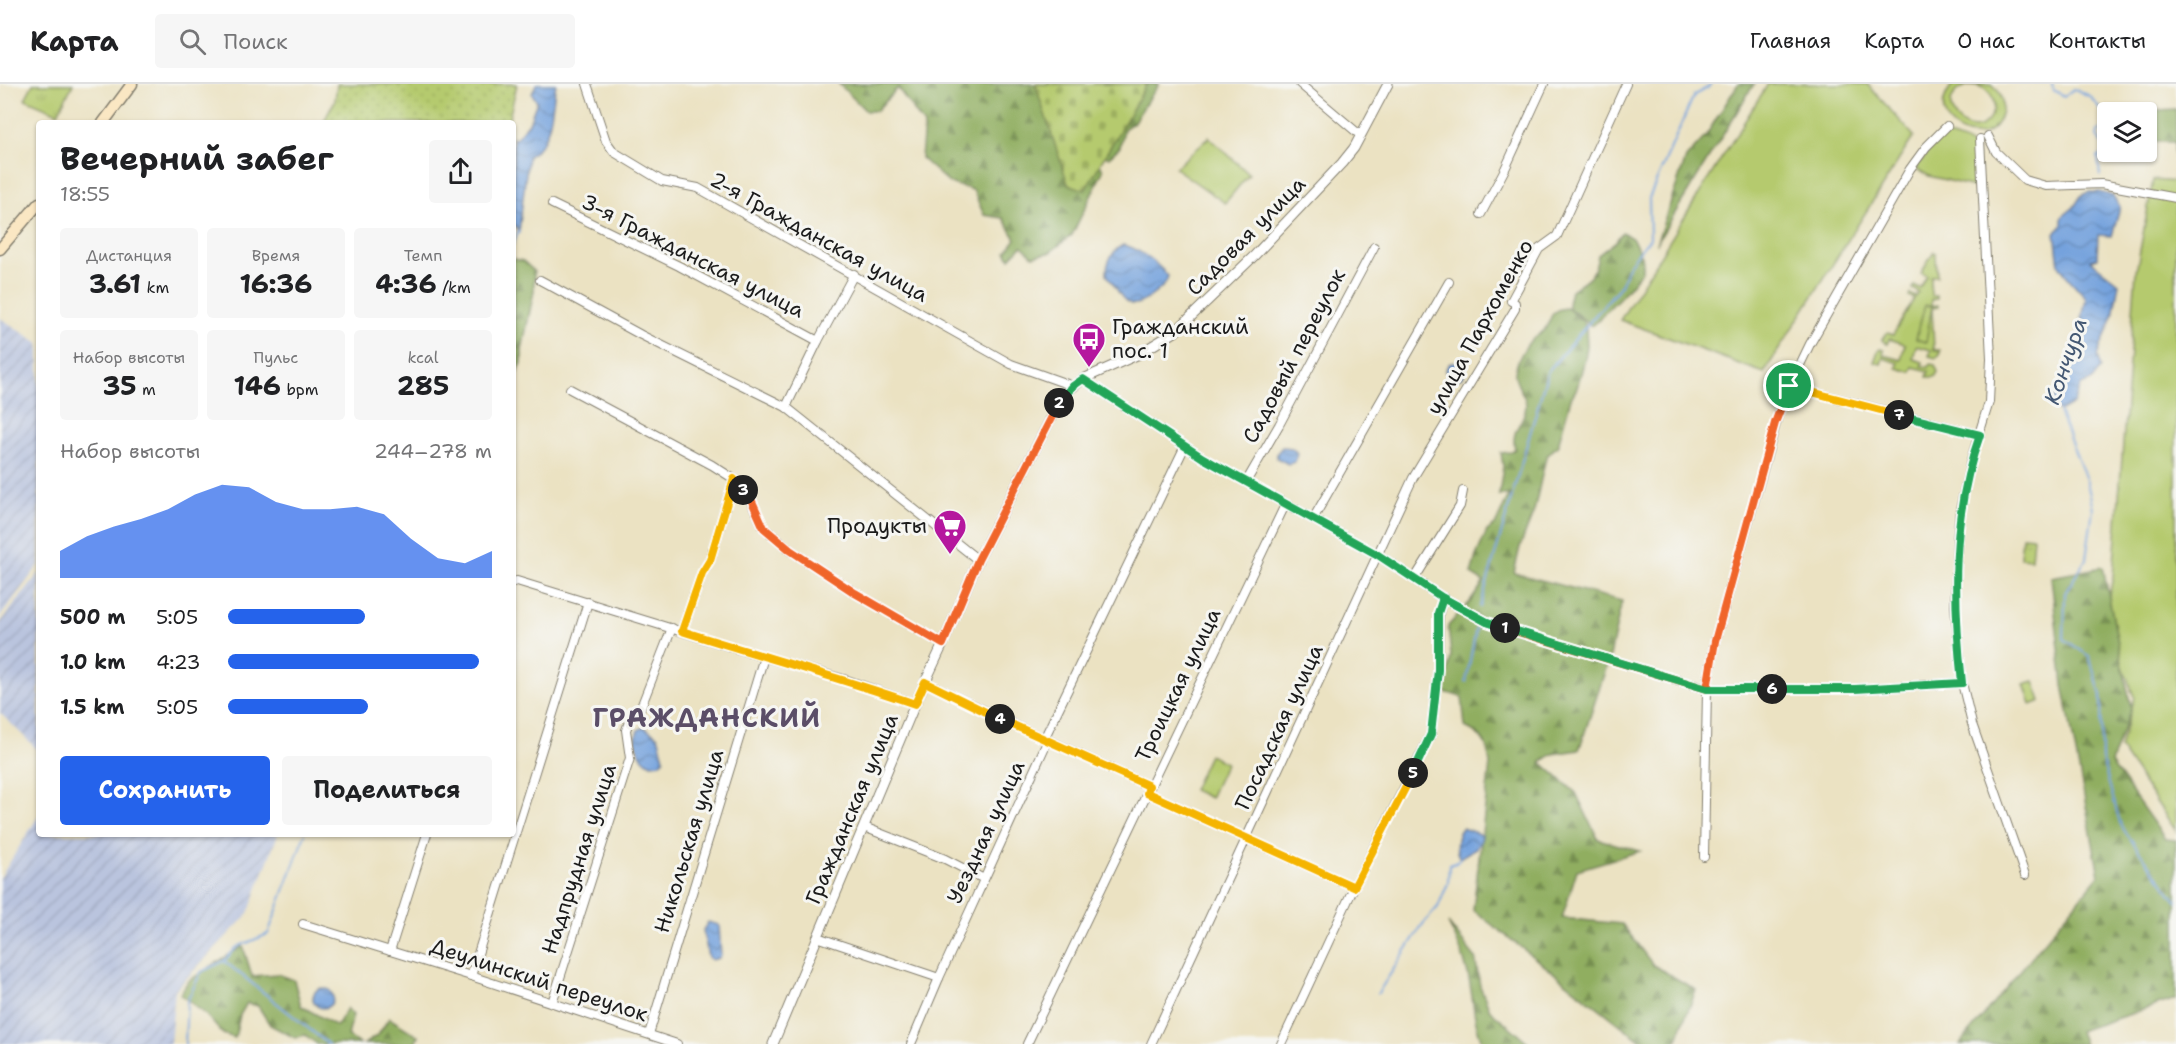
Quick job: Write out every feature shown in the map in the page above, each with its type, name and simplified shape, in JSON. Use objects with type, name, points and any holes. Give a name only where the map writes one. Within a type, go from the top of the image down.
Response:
[{"type":"main road","points":[[106,120],[132,84]]},
{"type":"main road","points":[[0,248],[36,206]]},
{"type":"street","name":"2-я Гражданская улица","points":[[587,84],[606,141],[614,152],[662,181],[698,188],[1011,364],[1073,386]]},
{"type":"street","points":[[1300,84],[1360,135]]},
{"type":"street","name":"Садовая улица","points":[[1063,396],[1083,379],[1137,355],[1175,332],[1254,256],[1342,163],[1388,84]]},
{"type":"street","points":[[1481,214],[1505,169],[1544,84]]},
{"type":"street","name":"улица Пархоменко","points":[[1378,555],[1413,478],[1515,309],[1515,303],[1511,301],[1539,249],[1557,236],[1626,84]]},
{"type":"street","points":[[1704,858],[1707,689],[1715,641],[1775,423],[1789,386],[1810,344],[1910,168],[1926,147],[1947,126]]},
{"type":"street","points":[[2025,875],[1984,762],[1962,683],[1955,606],[1960,510],[1971,460],[1989,402],[1991,358],[1984,137],[2025,180],[2054,187],[2101,184],[2176,198]]},
{"type":"street","name":"3-я Гражданская улица","points":[[552,204],[679,266],[818,341]]},
{"type":"street","name":"Садовый переулок","points":[[1246,482],[1374,247]]},
{"type":"street","points":[[786,407],[854,274]]},
{"type":"street","points":[[540,280],[641,335],[786,407],[978,560]]},
{"type":"street","points":[[1313,519],[1449,282]]},
{"type":"street","points":[[1083,379],[1203,458],[1378,555],[1443,598],[1487,622],[1707,689],[1855,689],[1962,683]]},
{"type":"street","points":[[1789,386],[1980,435]]},
{"type":"street","points":[[570,389],[734,479],[750,497],[764,528],[790,550],[855,593],[943,644]]},
{"type":"street","name":"Гражданская улица","points":[[773,1044],[915,704],[978,560],[1063,396]]},
{"type":"street","name":"Уездная улица","points":[[911,1044],[1046,740],[1185,446]]},
{"type":"street","points":[[682,631],[702,573],[710,560],[734,479]]},
{"type":"street","points":[[1415,578],[1460,506],[1463,491]]},
{"type":"street","name":"Троицкая улица","points":[[1027,1044],[1285,505]]},
{"type":"street","name":"Посадская улица","points":[[1151,1044],[1378,555]]},
{"type":"street","points":[[516,581],[764,657],[848,680],[915,704]]},
{"type":"street","points":[[1281,1044],[1354,887],[1431,734],[1438,670],[1438,613],[1443,598]]},
{"type":"street","points":[[516,832],[588,602]]},
{"type":"street","name":"Надпрудная улица","points":[[552,1003],[630,758],[626,730],[630,719],[641,707],[672,628]]},
{"type":"street","name":"Никольская улица","points":[[649,1034],[764,657]]},
{"type":"street","points":[[925,682],[1247,839],[1354,887]]},
{"type":"street","points":[[864,827],[945,859],[984,879]]},
{"type":"street","points":[[390,951],[426,837]]},
{"type":"street","points":[[471,976],[514,837]]},
{"type":"street","name":"Деулинский переулок","points":[[303,924],[471,976],[677,1044]]},
{"type":"street","points":[[817,937],[939,978]]},
{"type":"shaded area","points":[[0,318],[36,341],[36,569],[0,617]]},
{"type":"shaded area","points":[[36,577],[36,748],[0,713],[0,623]]},
{"type":"shaded area","points":[[36,820],[36,837],[277,837],[248,914],[175,990],[170,1044],[0,1044],[0,878]]},
{"type":"green space","points":[[33,84],[73,84],[58,113],[25,99]]},
{"type":"green space","points":[[337,84],[517,84],[509,120],[325,120],[335,100]]},
{"type":"green space","points":[[839,84],[1159,84],[1133,123],[1124,129],[1120,147],[1109,157],[1101,156],[1082,178],[1100,164],[1103,171],[1072,235],[1049,253],[1033,256],[1022,246],[1010,258],[1006,252],[1016,239],[1003,218],[984,215],[973,190],[949,183],[921,158],[924,125],[898,88],[876,111],[866,111]]},
{"type":"green space","points":[[1035,84],[1147,84],[1085,190],[1068,184]]},
{"type":"green space","points":[[1738,84],[1754,84],[1656,244],[1686,158],[1705,137]]},
{"type":"green space","points":[[1768,84],[1867,84],[1914,136],[1764,373],[1620,320]]},
{"type":"green space","points":[[1953,84],[1992,84],[2001,98],[2001,114],[1994,127],[1984,134],[1971,135],[1959,131],[1950,123],[1944,112],[1945,99]],"holes":[[[1969,85],[1986,90],[1994,104],[1991,116],[1983,125],[1974,128],[1957,119],[1952,110],[1951,101],[1957,92]]]},
{"type":"green space","points":[[2176,109],[2176,153],[2174,153],[2175,142],[2157,142],[2157,110]]},
{"type":"green space","points":[[1944,136],[1960,140],[1975,149],[1978,188],[1929,176],[1918,170],[1917,166],[1938,139]]},
{"type":"green space","points":[[1209,137],[1249,174],[1225,203],[1175,168]]},
{"type":"green space","points":[[2153,180],[2176,182],[2176,831],[2120,748],[2134,697],[2105,617],[2113,576],[2136,272]]},
{"type":"green space","points":[[1622,232],[1633,239],[1642,258],[1642,271],[1592,326],[1569,308],[1571,290],[1593,273],[1598,255],[1616,241]]},
{"type":"green space","points":[[1934,252],[1936,253],[1937,276],[1931,276],[1931,296],[1937,296],[1937,299],[1931,300],[1931,306],[1938,305],[1932,308],[1934,350],[1940,350],[1940,354],[1936,358],[1929,356],[1931,350],[1916,346],[1913,359],[1923,362],[1922,366],[1935,365],[1938,372],[1935,377],[1927,377],[1929,371],[1913,367],[1911,372],[1897,368],[1898,363],[1883,358],[1881,364],[1874,362],[1880,349],[1884,350],[1883,355],[1901,360],[1905,344],[1889,339],[1887,344],[1882,340],[1887,333],[1893,335],[1914,299],[1909,296],[1910,294],[1916,297],[1919,292],[1913,289],[1914,286],[1920,288],[1927,276],[1921,273]]},
{"type":"green space","points":[[516,260],[523,261],[534,271],[534,291],[522,350],[522,363],[516,374]]},
{"type":"green space","points":[[1925,305],[1932,307],[1926,342],[1916,339]]},
{"type":"green space","points":[[1567,308],[1582,320],[1586,327],[1585,359],[1558,445],[1546,457],[1534,511],[1520,547],[1514,573],[1622,601],[1610,656],[1579,750],[1553,754],[1541,762],[1576,793],[1598,839],[1640,851],[1577,870],[1562,918],[1622,924],[1653,965],[1696,990],[1675,1044],[1645,1044],[1473,910],[1490,764],[1484,741],[1465,727],[1462,697],[1444,692],[1451,656],[1448,626],[1470,602],[1484,582],[1471,574],[1476,556],[1487,531],[1495,525],[1509,495],[1499,495],[1503,466],[1501,453],[1515,449],[1514,436],[1526,405],[1515,378],[1517,365],[1528,344],[1545,328],[1553,313]]},
{"type":"green space","points":[[2022,536],[2033,537],[2031,559],[2020,558]]},
{"type":"green space","points":[[2103,567],[2131,708],[2111,763],[2165,839],[2176,840],[2176,999],[2079,1031],[2084,1044],[1960,1044],[2099,875],[2063,685],[2051,577]]},
{"type":"green space","points":[[2034,681],[2041,701],[2031,705],[2024,684]]},
{"type":"green space","points":[[1209,755],[1226,763],[1210,798],[1193,790]]},
{"type":"green space","points":[[1448,923],[1475,957],[1480,986],[1490,1010],[1530,1044],[1483,1044],[1479,1035],[1465,965]]},
{"type":"green space","points":[[243,946],[252,976],[278,974],[294,980],[301,1006],[337,1026],[347,1008],[353,1015],[348,1036],[359,1044],[317,1044],[305,1035],[295,1038],[270,1025],[258,1006],[247,1003],[240,1015],[235,1038],[223,1034],[205,1014],[180,994],[188,981]]},
{"type":"green space","points":[[389,1018],[418,1036],[415,1044],[364,1044],[378,1035]]},
{"type":"water","points":[[536,84],[556,84],[547,134],[536,150],[528,156],[519,232],[516,228],[516,138],[529,123],[537,101],[532,94]]},
{"type":"water","points":[[2088,192],[2113,196],[2120,207],[2112,236],[2098,235],[2097,258],[2090,260],[2119,283],[2113,316],[2097,356],[2101,368],[2091,381],[2081,385],[2073,404],[2059,412],[2053,406],[2055,394],[2070,367],[2086,298],[2060,267],[2055,234],[2062,224],[2062,217],[2074,207],[2081,196]]},
{"type":"water","points":[[1123,245],[1147,257],[1168,276],[1165,284],[1159,290],[1137,304],[1126,301],[1107,275],[1110,258]]},
{"type":"water","points":[[1455,362],[1461,365],[1464,371],[1461,377],[1455,380],[1449,377],[1446,371],[1449,365]]},
{"type":"water","points":[[1282,447],[1292,448],[1297,453],[1295,462],[1288,464],[1277,458],[1277,453]]},
{"type":"water","points":[[644,727],[658,736],[664,758],[661,763],[651,764],[643,758],[638,749],[636,740],[638,730]]},
{"type":"water","points":[[1462,828],[1482,835],[1477,847],[1460,858],[1457,843]]},
{"type":"water","points":[[708,922],[719,925],[721,956],[712,960],[708,957],[703,930]]},
{"type":"water","points":[[319,988],[327,988],[333,994],[333,1002],[327,1008],[319,1008],[313,1002],[313,994]]},
{"type":"waterway","points":[[1480,607],[1548,371],[1621,285],[1628,266],[1650,238],[1649,198],[1694,95],[1711,84]]},
{"type":"waterway","name":"Кончура","points":[[2052,84],[2053,90],[2064,96],[2074,89],[2089,96],[2097,105]]},
{"type":"waterway","name":"Кончура","points":[[2099,162],[2100,176]]},
{"type":"waterway","points":[[516,238],[519,231]]},
{"type":"waterway","name":"Кончура","points":[[2059,412],[2087,482],[2093,509],[2086,559],[2065,593],[2064,639],[2089,656],[2101,695],[2102,759],[2121,826],[2176,901]]},
{"type":"waterway","points":[[1466,682],[1476,628]]},
{"type":"waterway","points":[[185,1044],[187,1001],[201,972],[224,961],[237,947],[268,934],[304,837]]},
{"type":"waterway","points":[[1378,993],[1423,924],[1438,907],[1448,883],[1449,865],[1456,863],[1460,858]]},
{"type":"waterway","points":[[224,961],[328,1044]]},
{"type":"place","name":"Гражданский пос. 1","points":[[1089,368]]},
{"type":"place","name":"Продукты","points":[[950,555]]},
{"type":"district","name":"ГРАЖДАНСКИЙ","points":[[707,718]]},
{"type":"route","points":[[1789,386],[1775,423],[1715,641],[1707,689],[1487,622],[1443,598],[1378,555],[1203,458],[1083,379],[1063,396],[1054,410],[978,560],[943,644],[855,593],[790,550],[764,528],[750,497],[734,479],[710,560],[702,573],[682,631],[848,680],[915,704],[925,682],[1149,786],[1147,793],[1354,887],[1418,764],[1431,734],[1438,670],[1438,613],[1443,598],[1487,622],[1560,645],[1707,689],[1855,689],[1962,683],[1955,606],[1957,541],[1960,510],[1971,460],[1980,435],[1789,386]]}]
